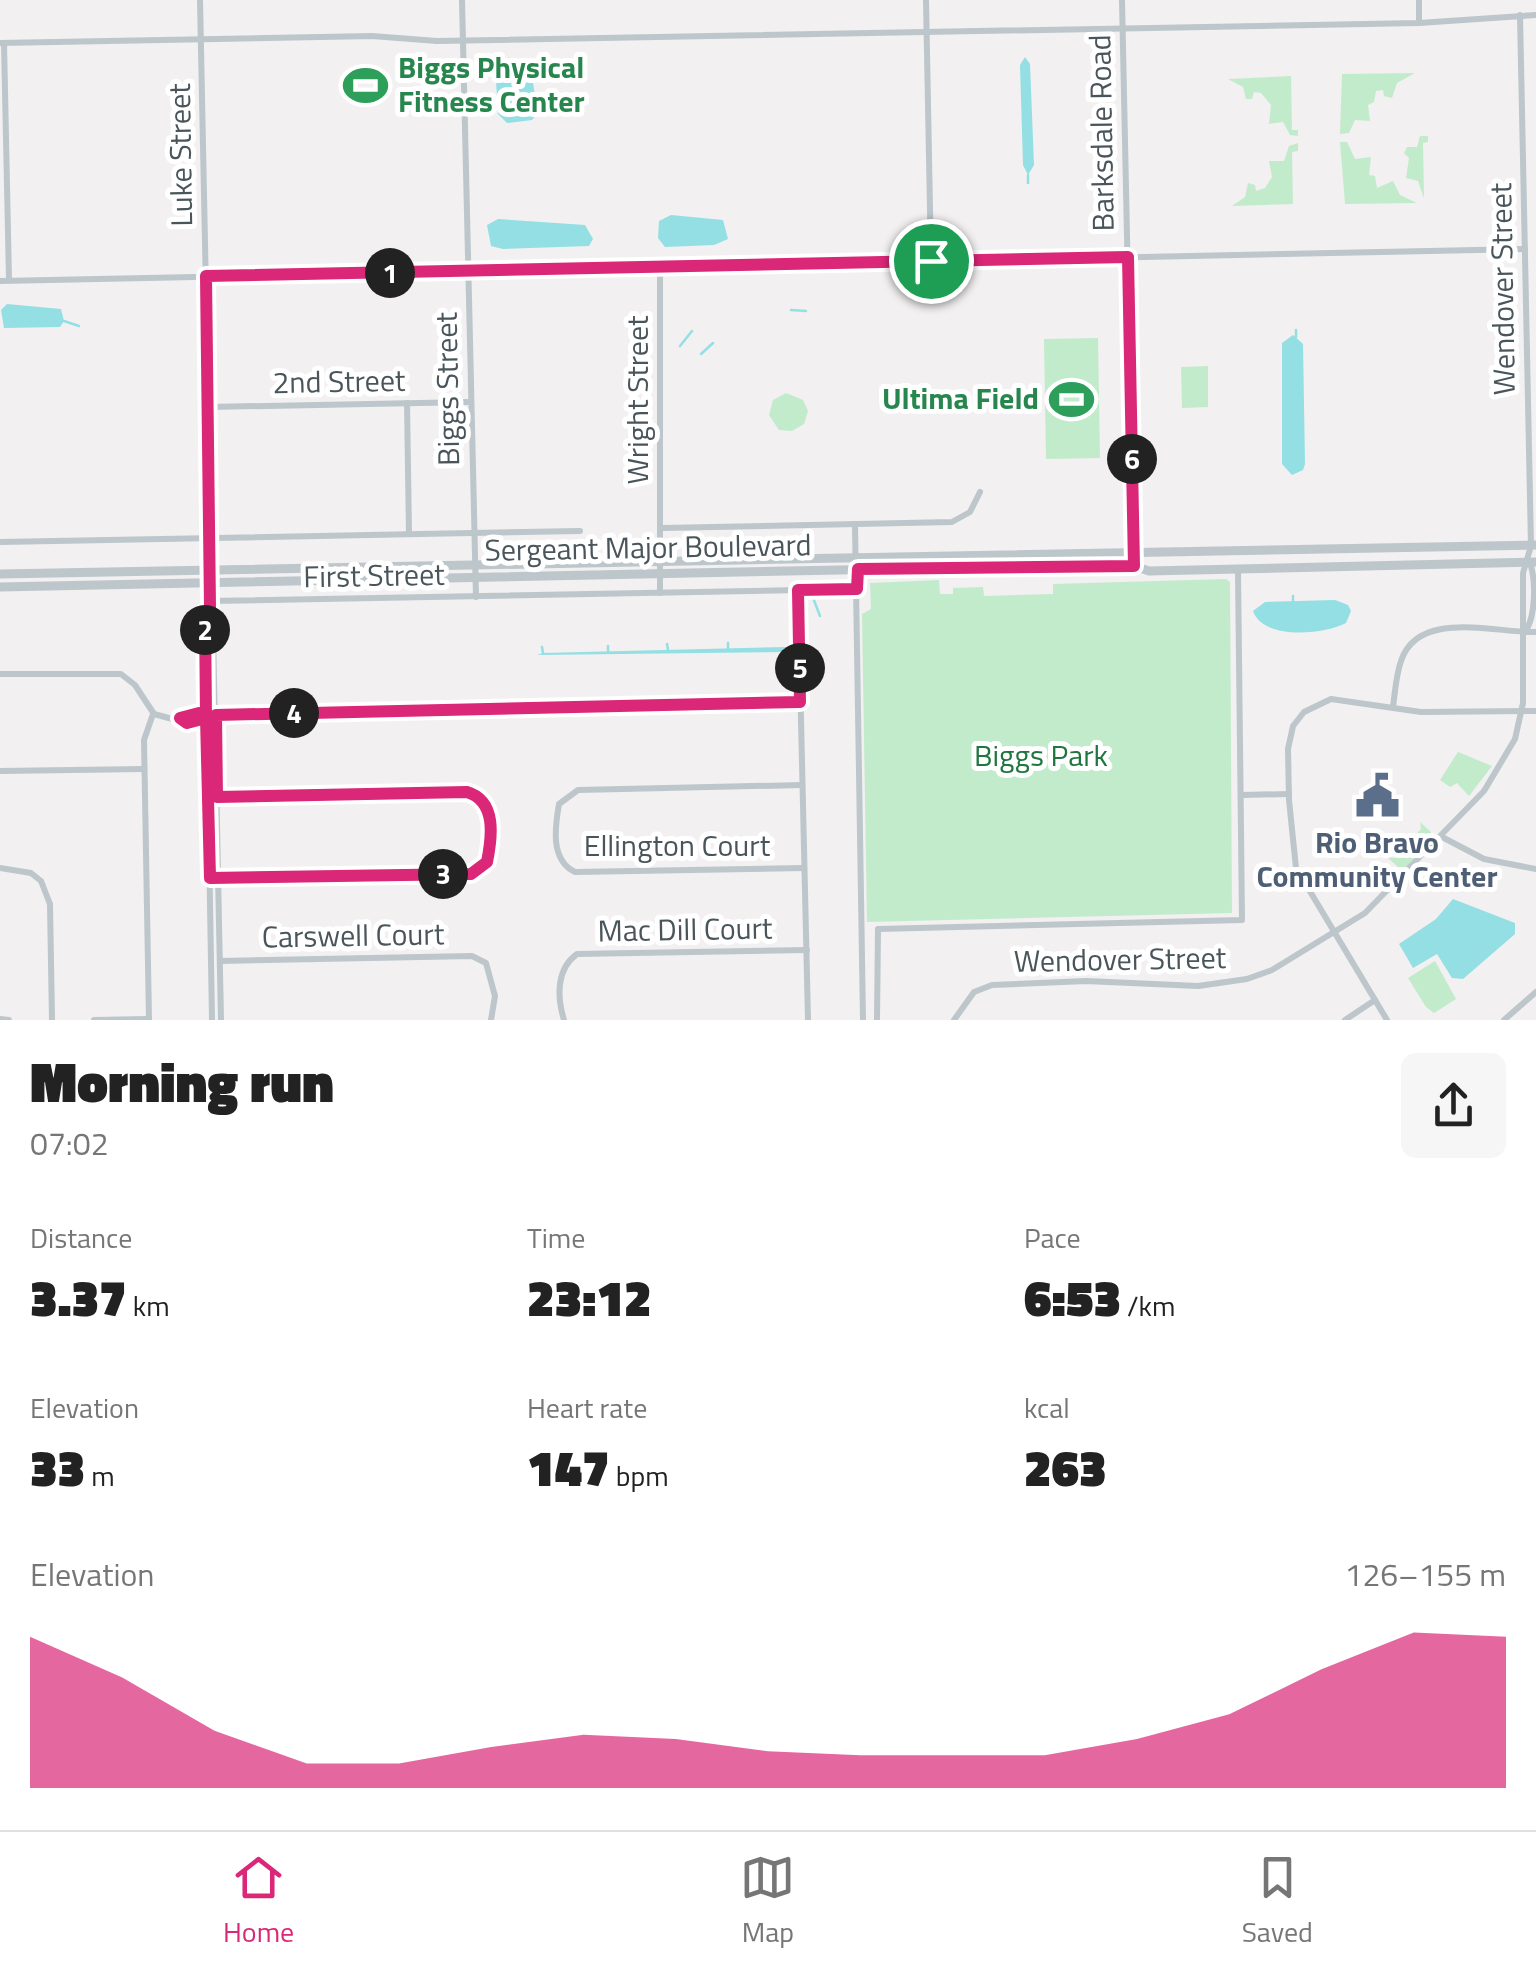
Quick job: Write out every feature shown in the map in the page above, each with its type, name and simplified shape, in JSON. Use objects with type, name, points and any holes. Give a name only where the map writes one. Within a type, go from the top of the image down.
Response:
[{"type":"street","name":"Luke Street","points":[[200,0],[210,604],[214,612],[216,715],[212,1020]]},
{"type":"street","name":"Biggs Street","points":[[462,0],[476,597]]},
{"type":"street","points":[[926,0],[931,261]]},
{"type":"street","name":"Barksdale Road","points":[[1122,0],[1134,566]]},
{"type":"street","points":[[1418,0],[1419,22]]},
{"type":"street","points":[[1524,249],[4,280],[2,43],[372,36],[462,41],[1419,22],[1536,14]]},
{"type":"street","name":"Wendover Street","points":[[954,1020],[974,992],[992,984],[1086,981],[1224,985],[1272,970],[1336,933],[1382,899],[1493,780],[1514,739],[1522,711],[1526,632],[1523,573],[1532,562],[1534,546],[1520,15]]},
{"type":"street","name":"Wright Street","points":[[660,267],[660,593]]},
{"type":"street","name":"2nd Street","points":[[208,407],[470,402]]},
{"type":"street","points":[[408,403],[409,534]]},
{"type":"street","points":[[662,528],[952,522],[970,512],[980,492]]},
{"type":"street","points":[[855,525],[863,1020]]},
{"type":"street","points":[[0,542],[580,530]]},
{"type":"street","name":"Sergeant Major Boulevard","points":[[0,574],[661,568],[1134,552],[1534,546]]},
{"type":"street","name":"Sergeant Major Boulevard","points":[[857,564],[1134,566],[1149,571],[1532,562]]},
{"type":"street","name":"Sergeant Major Boulevard","points":[[0,587],[210,583],[476,570]]},
{"type":"street","points":[[878,1020],[878,930],[1239,922],[1244,914],[1238,570]]},
{"type":"street","name":"First Street","points":[[210,604],[857,589]]},
{"type":"street","points":[[798,590],[808,1020]]},
{"type":"street","name":"Luke Street","points":[[210,604],[205,612],[206,718],[213,797]]},
{"type":"street","points":[[1393,707],[1401,660],[1411,643],[1426,633],[1446,628],[1536,632]]},
{"type":"street","points":[[0,674],[108,671],[128,678],[154,714],[187,723],[216,715],[800,702]]},
{"type":"street","points":[[1387,1020],[1296,868],[1290,849],[1290,734],[1304,712],[1331,699],[1421,712],[1536,711]]},
{"type":"street","points":[[94,1020],[148,1019],[144,768],[145,728],[154,714]]},
{"type":"street","points":[[0,771],[144,768]]},
{"type":"street","name":"Ellington Court","points":[[802,785],[578,790],[560,804],[555,832],[560,858],[575,872],[803,868]]},
{"type":"street","points":[[213,797],[467,792],[479,796],[486,806],[492,833],[487,862],[471,874],[214,878]]},
{"type":"street","points":[[1242,795],[1288,794]]},
{"type":"street","points":[[1442,837],[1484,859],[1536,869]]},
{"type":"street","points":[[0,868],[31,872],[47,891],[52,1020]]},
{"type":"street","name":"Luke Street","points":[[214,878],[221,1020]]},
{"type":"street","name":"Mac Dill Court","points":[[564,1020],[561,978],[566,962],[577,954],[806,950]]},
{"type":"street","name":"Carswell Court","points":[[220,961],[472,956],[486,963],[492,976],[491,1020]]},
{"type":"street","points":[[1504,1020],[1536,992]]},
{"type":"street","points":[[1345,1020],[1375,1000]]},
{"type":"street","points":[[0,1019],[9,1020]]},
{"type":"green space","points":[[1415,73],[1397,83],[1392,98],[1384,96],[1383,90],[1376,91],[1374,102],[1368,105],[1370,121],[1355,120],[1349,133],[1340,134],[1342,74]]},
{"type":"green space","points":[[1291,76],[1292,130],[1298,130],[1298,136],[1290,135],[1283,122],[1269,124],[1271,105],[1261,93],[1254,92],[1252,99],[1246,99],[1243,87],[1228,79]]},
{"type":"green space","points":[[1420,136],[1428,136],[1428,142],[1423,143],[1424,198],[1418,181],[1406,178],[1409,158],[1404,153],[1407,147],[1417,147]]},
{"type":"green space","points":[[1340,142],[1347,142],[1355,159],[1371,157],[1369,175],[1375,176],[1377,188],[1393,181],[1400,195],[1417,203],[1345,204]]},
{"type":"green space","points":[[1298,143],[1298,151],[1292,152],[1293,204],[1232,206],[1245,197],[1248,183],[1255,185],[1256,191],[1265,188],[1272,177],[1269,161],[1284,161],[1289,146]]},
{"type":"green space","name":"Ultima Field","points":[[1098,338],[1100,458],[1046,459],[1044,339]]},
{"type":"green space","points":[[1208,366],[1208,407],[1182,408],[1181,367]]},
{"type":"green space","points":[[786,393],[803,400],[808,411],[804,424],[792,431],[779,430],[769,415],[773,400]]},
{"type":"green space","name":"Biggs Park","points":[[1226,579],[1230,582],[1232,913],[867,922],[862,614],[871,609],[870,583],[939,580],[940,594],[953,594],[953,588],[983,587],[984,596],[1053,594],[1053,584]]},
{"type":"green space","points":[[1458,752],[1492,766],[1469,796],[1457,783],[1450,787],[1440,780]]},
{"type":"green space","points":[[1420,822],[1431,832],[1431,840],[1405,868],[1398,867],[1387,857],[1394,858],[1421,829]]},
{"type":"green space","points":[[1435,961],[1456,999],[1434,1013],[1408,978]]},
{"type":"water","points":[[1025,57],[1030,64],[1034,165],[1028,175],[1023,165],[1020,65]]},
{"type":"water","points":[[515,67],[531,71],[538,113],[532,120],[507,123],[498,114],[496,81]]},
{"type":"water","points":[[671,215],[723,220],[728,239],[714,245],[665,247],[658,238],[659,221]]},
{"type":"water","points":[[498,219],[585,225],[593,239],[589,246],[503,249],[491,246],[487,225]]},
{"type":"water","points":[[7,304],[61,309],[64,321],[60,327],[4,328],[1,310]]},
{"type":"water","points":[[1293,335],[1303,344],[1305,464],[1303,470],[1292,475],[1282,464],[1282,343]]},
{"type":"water","points":[[1335,600],[1348,605],[1351,611],[1346,623],[1309,632],[1269,627],[1253,611],[1265,602]]},
{"type":"water","points":[[787,647],[787,652],[537,655],[543,653]]},
{"type":"water","points":[[1453,899],[1515,923],[1515,934],[1463,979],[1452,978],[1437,954],[1413,968],[1399,944],[1436,919]]},
{"type":"waterway","points":[[494,74],[498,77]]},
{"type":"waterway","points":[[1028,175],[1028,183]]},
{"type":"waterway","points":[[791,310],[806,311]]},
{"type":"waterway","points":[[64,321],[79,326]]},
{"type":"waterway","points":[[1296,330],[1296,337]]},
{"type":"waterway","points":[[680,346],[692,331]]},
{"type":"waterway","points":[[701,354],[713,343]]},
{"type":"waterway","points":[[691,546],[692,559]]},
{"type":"waterway","points":[[810,590],[820,616]]},
{"type":"waterway","points":[[1293,596],[1293,603]]},
{"type":"waterway","points":[[728,643],[728,648]]},
{"type":"waterway","points":[[667,644],[668,650]]},
{"type":"waterway","points":[[608,646],[608,651]]},
{"type":"waterway","points":[[542,647],[543,653]]},
{"type":"place","name":"Biggs Physical Fitness Center","points":[[365,85]]},
{"type":"place","name":"Ultima Field","points":[[1072,399]]},
{"type":"place","name":"Rio Bravo Community Center","points":[[1377,796]]},
{"type":"route","points":[[931,261],[206,276],[211,499],[210,608],[205,612],[206,718],[199,713],[187,713],[180,718],[187,723],[200,723],[206,718],[210,878],[471,874],[487,862],[492,833],[486,806],[479,796],[467,792],[217,797],[216,715],[800,702],[798,590],[857,589],[858,569],[1134,566],[1128,257],[931,261]]}]
